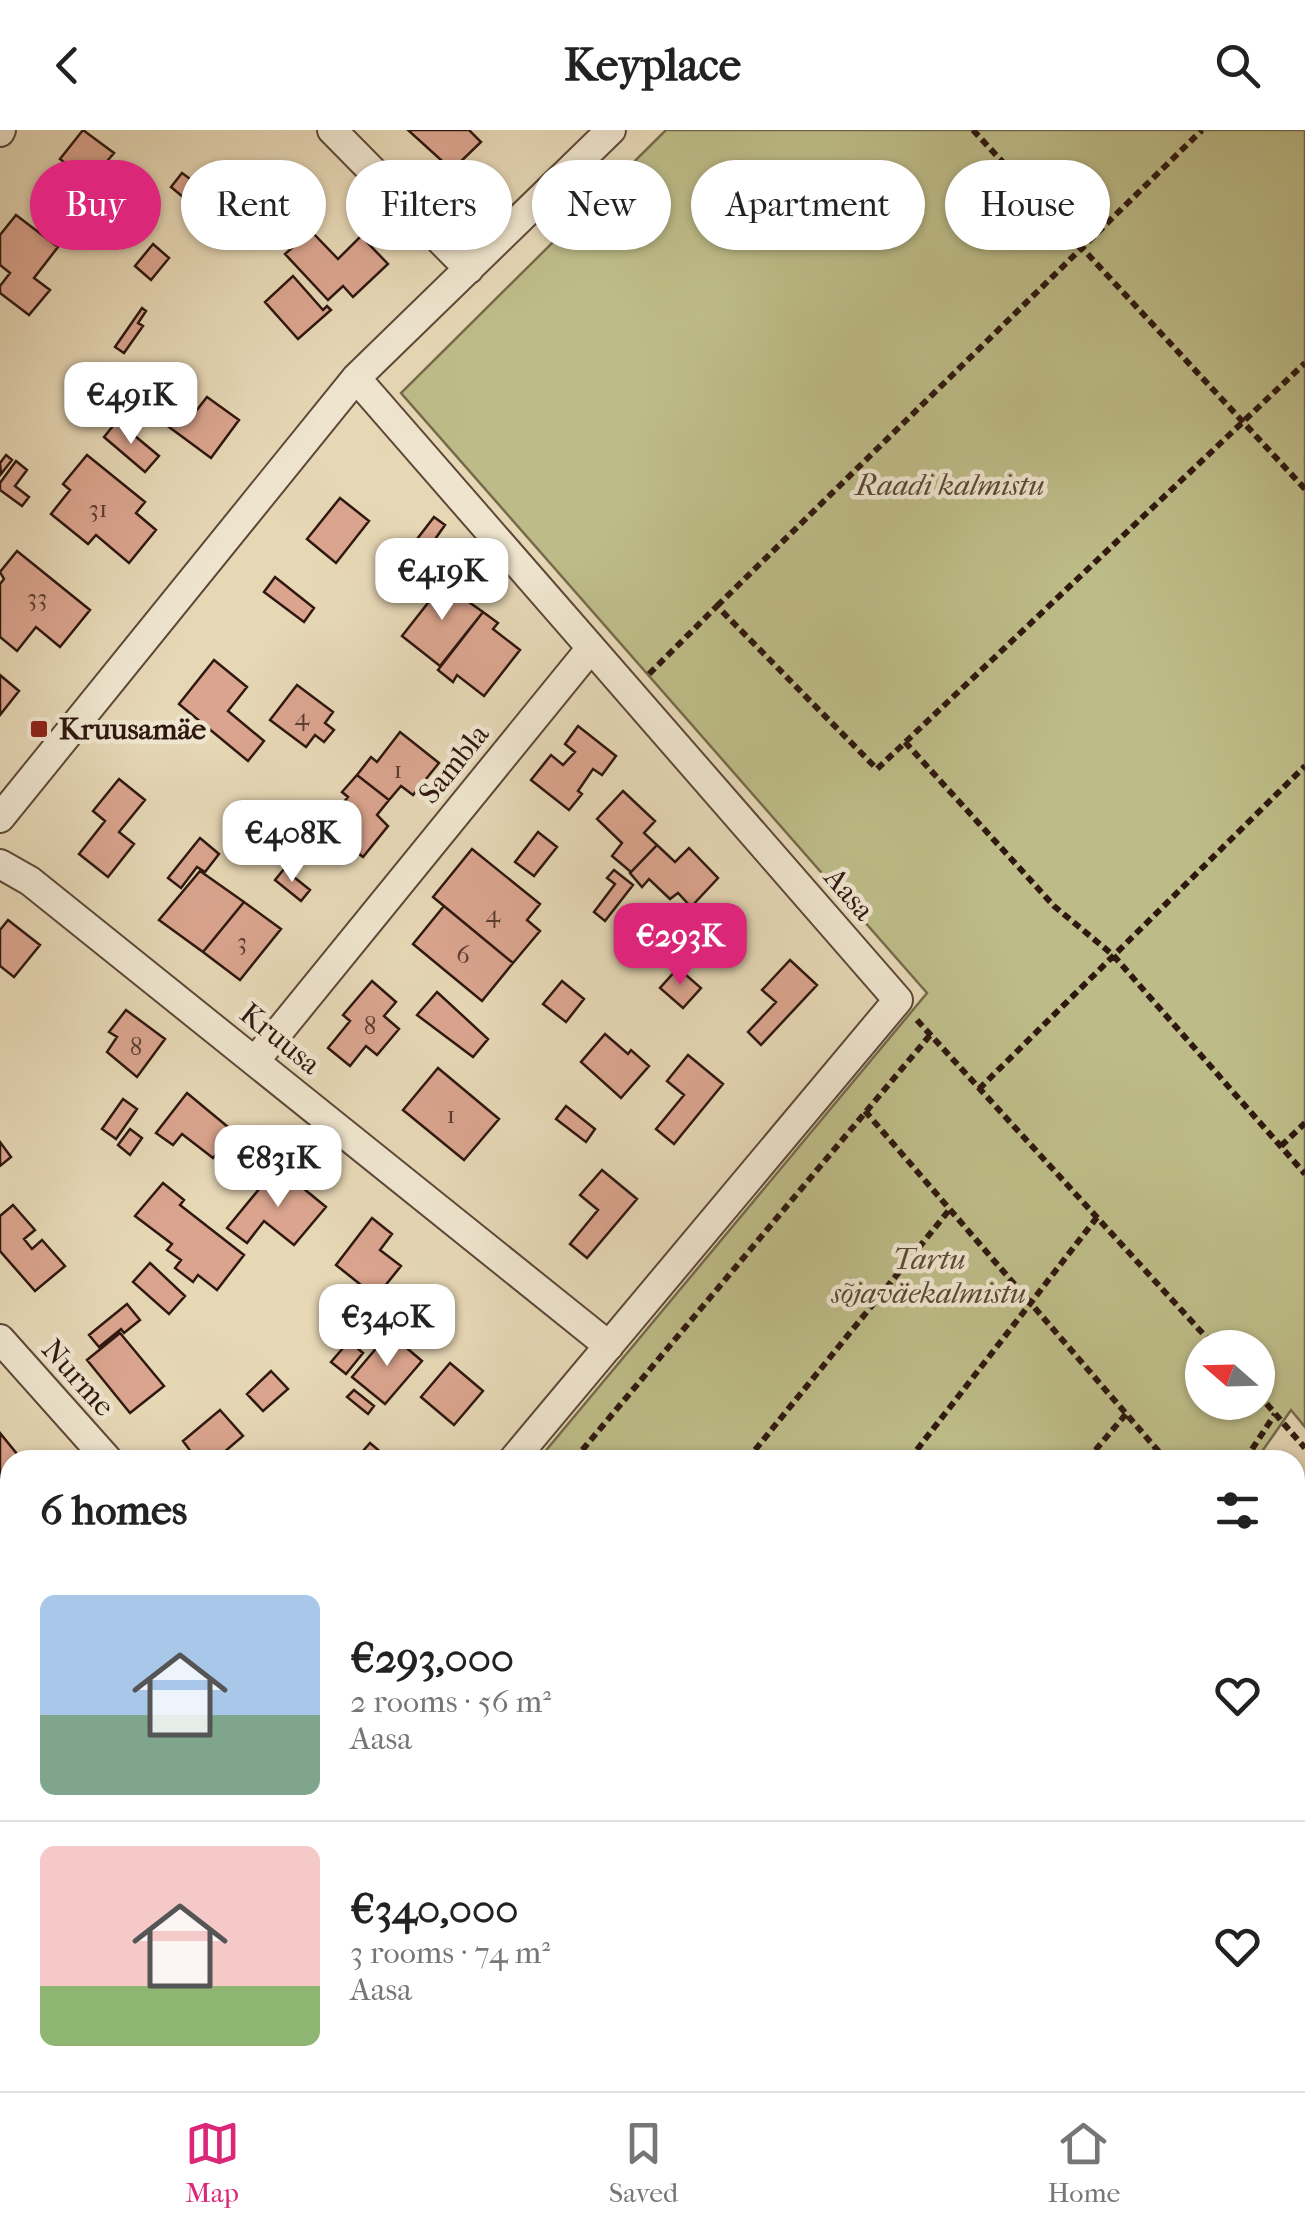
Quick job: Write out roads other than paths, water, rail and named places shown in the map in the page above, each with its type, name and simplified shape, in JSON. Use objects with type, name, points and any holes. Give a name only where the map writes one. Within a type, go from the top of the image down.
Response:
[{"type":"street","points":[[332,130],[469,270]]},
{"type":"street","points":[[0,818],[356,378],[611,130]]},
{"type":"street","name":"Aasa","points":[[356,378],[898,1000],[609,1346]]},
{"type":"street","name":"Sambla","points":[[256,1061],[591,648]]},
{"type":"street","name":"Kruusa","points":[[0,864],[30,881],[609,1346]]},
{"type":"street","name":"Nurme","points":[[0,1340],[99,1450]]},
{"type":"street","points":[[521,1450],[609,1346]]},
{"type":"place","name":"Kruusamäe","points":[[39,729]]},
{"type":"park label","name":"Raadi kalmistu","points":[[950,485]]},
{"type":"park label","name":"Tartu sõjaväekalmistu","points":[[929,1276]]}]
